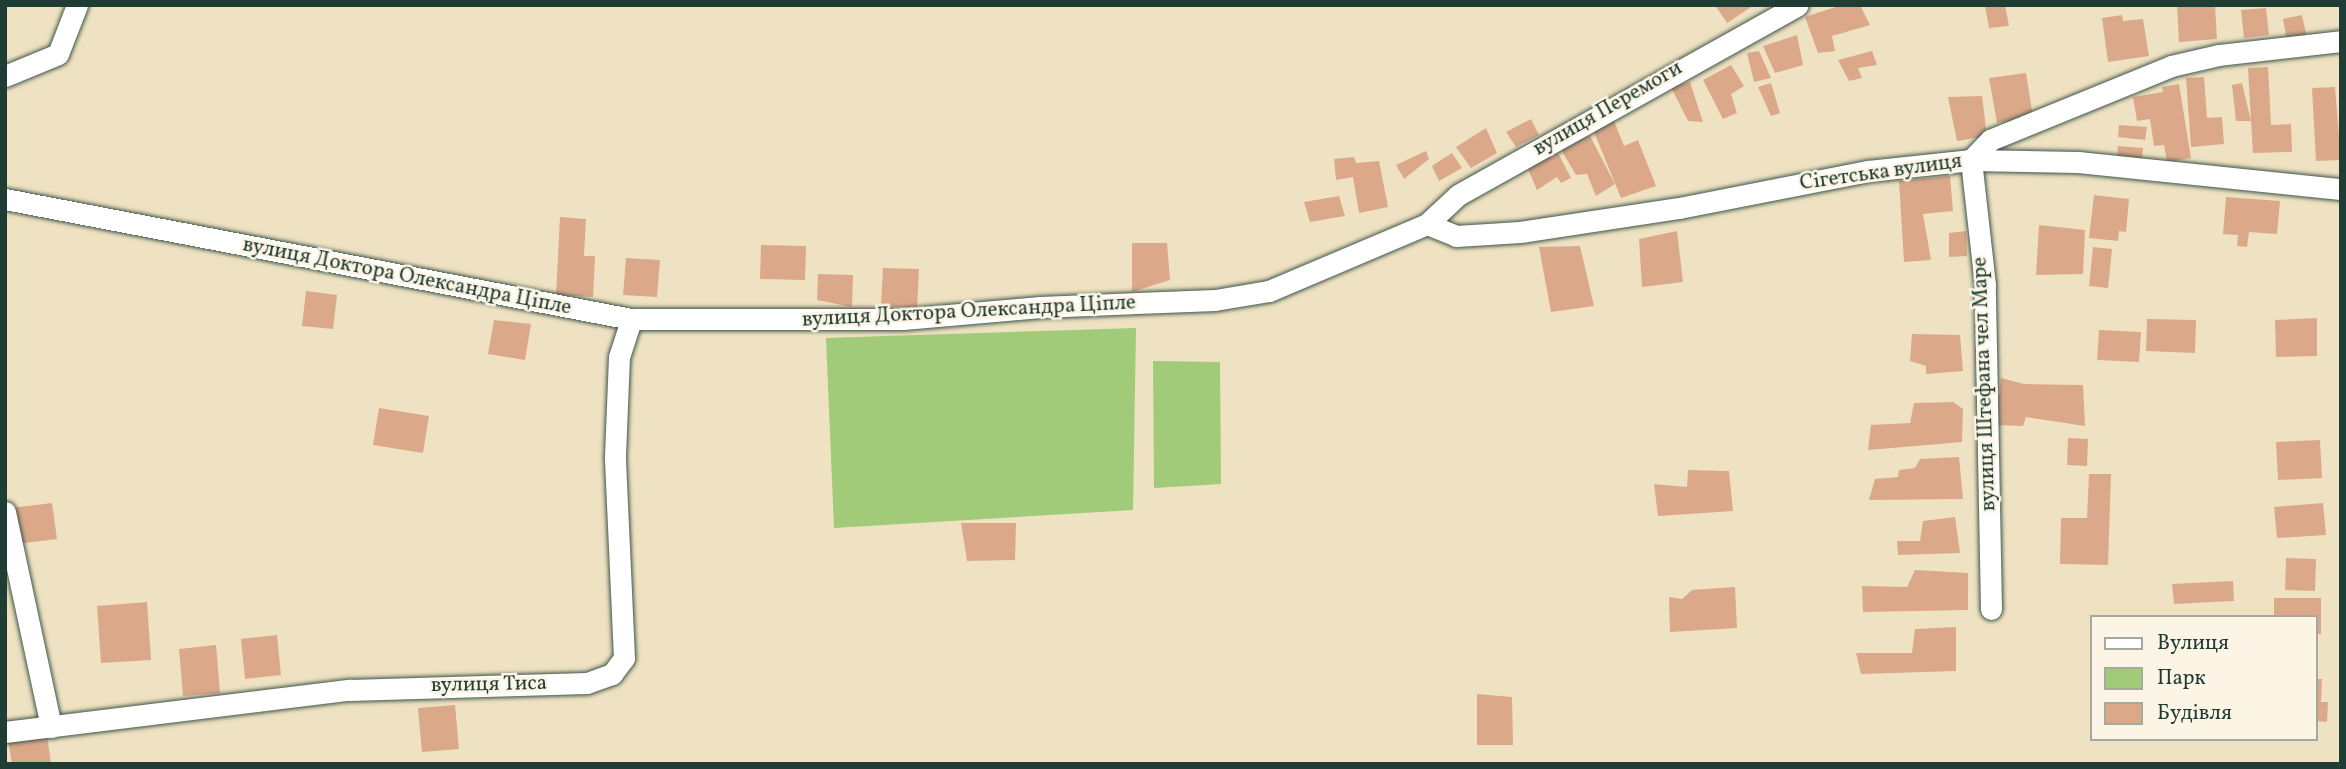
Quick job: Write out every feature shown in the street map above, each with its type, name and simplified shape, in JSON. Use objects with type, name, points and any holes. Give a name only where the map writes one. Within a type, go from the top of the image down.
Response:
[{"type":"street","points":[[5,76],[58,54],[77,5]]},
{"type":"street","name":"вулиця Перемоги","points":[[1427,224],[1458,195],[1798,5]]},
{"type":"street","points":[[1971,160],[1990,140],[2171,66],[2219,55],[2341,41]]},
{"type":"street","name":"Сігетська вулиця","points":[[1427,224],[1456,236],[1520,232],[1679,208],[1868,171],[1971,160],[2078,162],[2341,189]]},
{"type":"street","name":"вулиця Штефана чел Маре","points":[[1971,160],[1985,285],[1991,608]]},
{"type":"street","name":"вулиця Доктора Олександра Ціпле","points":[[5,199],[631,320],[903,319],[1040,307],[1214,300],[1269,290],[1427,224]]},
{"type":"street","name":"вулиця Тиса","points":[[5,732],[349,690],[587,683],[612,674],[624,658],[615,456],[619,357],[631,320]]},
{"type":"street","points":[[5,513],[51,727]]},
{"type":"green space","points":[[1136,328],[1133,510],[834,528],[826,338]]},
{"type":"green space","points":[[1153,361],[1220,362],[1221,484],[1154,488]]},
{"type":"building","points":[[1715,5],[1754,5],[1727,23]]},
{"type":"building","points":[[1842,5],[1860,5],[1870,25],[1832,36],[1835,51],[1818,53],[1805,17]]},
{"type":"building","points":[[1985,5],[2005,5],[2009,26],[1989,28]]},
{"type":"building","points":[[2177,5],[2215,5],[2217,39],[2179,42]]},
{"type":"building","points":[[2266,8],[2269,35],[2244,38],[2241,10]]},
{"type":"building","points":[[2122,15],[2123,21],[2143,19],[2149,56],[2108,62],[2102,18]]},
{"type":"building","points":[[2302,15],[2307,38],[2287,42],[2283,19]]},
{"type":"building","points":[[1797,35],[1803,65],[1775,73],[1763,46]]},
{"type":"building","points":[[1759,51],[1771,78],[1754,82],[1747,53]]},
{"type":"building","points":[[1872,51],[1877,65],[1858,68],[1862,78],[1849,81],[1838,60]]},
{"type":"building","points":[[1731,65],[1744,86],[1731,94],[1737,113],[1723,119],[1703,80]]},
{"type":"building","points":[[2268,67],[2271,125],[2291,124],[2292,152],[2253,153],[2248,68]]},
{"type":"building","points":[[2026,73],[2033,117],[1997,123],[1989,78]]},
{"type":"building","points":[[2204,77],[2207,118],[2222,117],[2224,144],[2191,147],[2186,78]]},
{"type":"building","points":[[1690,82],[1703,122],[1688,121],[1671,87]]},
{"type":"building","points":[[1771,83],[1780,113],[1771,116],[1758,87]]},
{"type":"building","points":[[2242,83],[2251,121],[2236,121],[2232,85]]},
{"type":"building","points":[[2179,84],[2191,158],[2167,162],[2164,145],[2154,146],[2150,119],[2137,121],[2133,97],[2163,92],[2162,87]]},
{"type":"building","points":[[2335,87],[2341,160],[2316,161],[2312,88]]},
{"type":"building","points":[[1982,96],[1987,136],[1957,141],[1948,97]]},
{"type":"building","points":[[1612,116],[1624,146],[1638,140],[1656,186],[1621,198],[1592,127]]},
{"type":"building","points":[[1531,119],[1539,135],[1516,147],[1506,132]]},
{"type":"building","points":[[2119,125],[2147,127],[2145,140],[2118,137]]},
{"type":"building","points":[[1486,128],[1497,153],[1471,168],[1456,147]]},
{"type":"building","points":[[1590,136],[1615,184],[1596,196],[1587,174],[1576,175],[1560,148]]},
{"type":"building","points":[[2118,146],[2143,148],[2142,159],[2117,157]]},
{"type":"building","points":[[1426,151],[1429,159],[1404,179],[1396,165]]},
{"type":"building","points":[[1452,153],[1462,168],[1439,181],[1432,166]]},
{"type":"building","points":[[1558,153],[1571,178],[1561,183],[1557,177],[1537,190],[1528,169]]},
{"type":"building","points":[[1354,157],[1356,163],[1379,161],[1388,207],[1359,213],[1353,177],[1336,180],[1334,159]]},
{"type":"building","points":[[1950,176],[1953,211],[1923,214],[1931,260],[1904,262],[1899,181]]},
{"type":"building","points":[[2094,195],[2129,199],[2126,232],[2119,231],[2118,241],[2089,238]]},
{"type":"building","points":[[1339,196],[1345,216],[1310,222],[1304,202]]},
{"type":"building","points":[[2226,197],[2280,201],[2277,234],[2249,232],[2247,247],[2237,246],[2238,235],[2223,234]]},
{"type":"building","points":[[560,217],[586,219],[584,256],[595,256],[593,297],[556,295]]},
{"type":"building","points":[[2039,225],[2085,230],[2083,274],[2036,275]]},
{"type":"building","points":[[1677,231],[1683,282],[1642,287],[1639,239]]},
{"type":"building","points":[[1966,231],[1967,256],[1949,257],[1949,233]]},
{"type":"building","points":[[1132,243],[1167,243],[1170,280],[1132,292]]},
{"type":"building","points":[[761,245],[806,246],[805,280],[760,279]]},
{"type":"building","points":[[1580,246],[1594,306],[1551,312],[1539,247]]},
{"type":"building","points":[[2093,247],[2112,249],[2108,288],[2089,286]]},
{"type":"building","points":[[626,258],[660,260],[657,297],[623,295]]},
{"type":"building","points":[[883,268],[919,269],[917,308],[881,306]]},
{"type":"building","points":[[818,274],[853,275],[852,307],[817,300]]},
{"type":"building","points":[[306,291],[337,295],[333,329],[302,326]]},
{"type":"building","points":[[2317,318],[2317,356],[2276,357],[2275,320]]},
{"type":"building","points":[[2147,319],[2196,320],[2195,353],[2146,351]]},
{"type":"building","points":[[494,320],[531,324],[525,360],[488,354]]},
{"type":"building","points":[[2099,330],[2141,332],[2139,362],[2097,360]]},
{"type":"building","points":[[1912,334],[1960,335],[1963,371],[1926,374],[1926,366],[1910,361]]},
{"type":"building","points":[[2001,378],[2024,384],[2083,385],[2085,426],[2026,417],[2023,426],[1996,425]]},
{"type":"building","points":[[1953,402],[1963,409],[1962,442],[1868,450],[1871,425],[1910,423],[1914,403]]},
{"type":"building","points":[[379,408],[429,416],[423,453],[373,445]]},
{"type":"building","points":[[2068,438],[2088,439],[2087,466],[2067,465]]},
{"type":"building","points":[[2320,440],[2322,478],[2278,480],[2276,442]]},
{"type":"building","points":[[1959,457],[1963,499],[1869,500],[1875,479],[1898,477],[1899,470],[1915,468],[1920,459]]},
{"type":"building","points":[[1688,470],[1729,471],[1733,511],[1658,516],[1654,484],[1687,487]]},
{"type":"building","points":[[2089,474],[2111,474],[2108,565],[2060,564],[2061,518],[2087,518]]},
{"type":"building","points":[[52,503],[57,539],[16,544],[11,508]]},
{"type":"building","points":[[2323,503],[2326,535],[2277,538],[2274,507]]},
{"type":"building","points":[[1955,517],[1960,553],[1898,555],[1897,541],[1920,541],[1923,521]]},
{"type":"building","points":[[961,523],[1016,523],[1015,560],[967,561]]},
{"type":"building","points":[[2286,558],[2316,559],[2315,591],[2285,590]]},
{"type":"building","points":[[1915,570],[1968,573],[1968,610],[1863,612],[1862,586],[1907,587]]},
{"type":"building","points":[[2233,581],[2234,601],[2174,604],[2172,584]]},
{"type":"building","points":[[1735,587],[1737,628],[1670,632],[1669,597],[1682,599],[1692,590]]},
{"type":"building","points":[[2274,598],[2321,598],[2321,634],[2318,634],[2318,615],[2274,615]]},
{"type":"building","points":[[147,602],[151,660],[101,663],[97,606]]},
{"type":"building","points":[[1956,627],[1956,671],[1861,674],[1856,653],[1912,653],[1915,629]]},
{"type":"building","points":[[277,635],[281,675],[245,679],[241,639]]},
{"type":"building","points":[[216,645],[220,693],[183,696],[179,649]]},
{"type":"building","points":[[2318,679],[2322,679],[2321,702],[2328,702],[2327,722],[2318,721]]},
{"type":"building","points":[[1477,694],[1512,697],[1513,745],[1477,745]]},
{"type":"building","points":[[455,705],[459,749],[422,752],[418,708]]},
{"type":"building","points":[[47,735],[51,764],[12,764],[8,740]]}]
